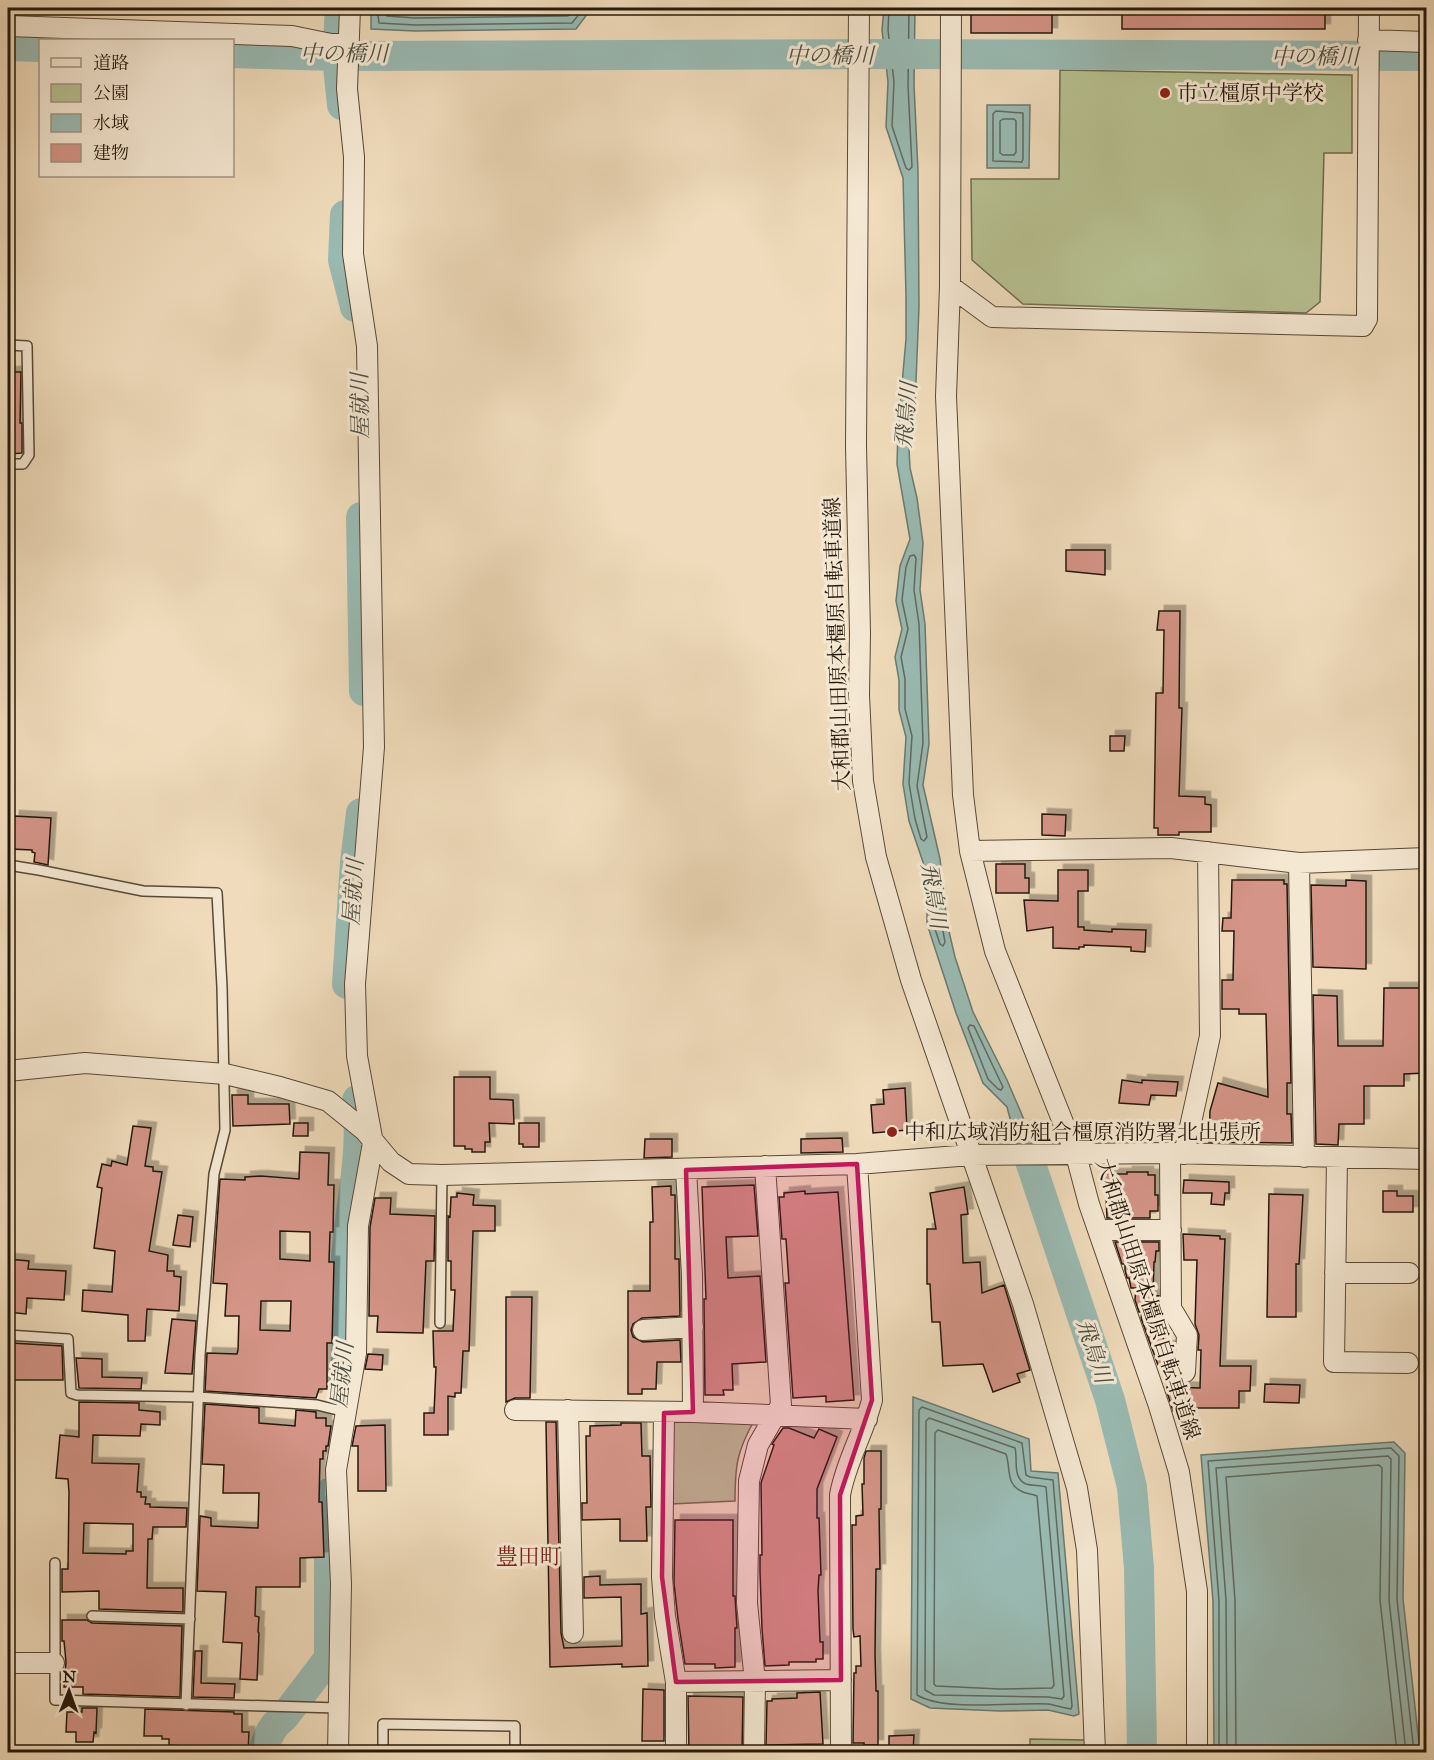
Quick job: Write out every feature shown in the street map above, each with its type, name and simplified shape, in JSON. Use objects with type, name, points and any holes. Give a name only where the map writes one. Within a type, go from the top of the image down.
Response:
[{"type":"street","points":[[338,1752],[341,1584],[336,1470],[340,1410],[356,1353],[358,1226],[365,1133],[357,1056],[355,984],[374,747],[368,346],[353,254],[354,157],[340,44],[350,8]]},
{"type":"street","name":"大和郡山田原本橿原自転車道線","points":[[859,8],[856,446],[859,695],[863,780],[876,857],[911,980],[975,1155],[1069,1155],[1089,1204],[1159,1406],[1179,1472],[1197,1591],[1197,1752]]},
{"type":"street","points":[[951,8],[950,286],[946,396],[963,795],[970,851],[995,951],[1069,1155],[1177,1154],[1426,1159]]},
{"type":"street","points":[[950,286],[992,317],[1363,326],[1367,320],[1369,8]]},
{"type":"street","points":[[8,26],[292,36],[340,44]]},
{"type":"street","points":[[1368,40],[1426,42]]},
{"type":"street","points":[[970,851],[1171,848],[1299,863],[1426,858]]},
{"type":"street","points":[[1185,1372],[1187,1335],[1171,1308],[1171,1230],[1177,1154],[1210,1036],[1208,852]]},
{"type":"street","points":[[1299,863],[1304,1157]]},
{"type":"street","points":[[8,1071],[85,1063],[225,1074],[312,1095],[328,1101],[365,1133],[391,1162],[409,1174],[686,1170],[857,1164],[975,1155],[1023,1304],[1077,1488],[1087,1550],[1095,1752]]},
{"type":"street","points":[[1337,1157],[1334,1362],[1408,1363]]},
{"type":"street","points":[[842,1752],[840,1495],[852,1452],[867,1419],[872,1400],[857,1164]]},
{"type":"street","points":[[754,1752],[755,1682],[747,1603],[749,1481],[758,1445],[780,1405],[765,1166]]},
{"type":"street","points":[[686,1170],[692,1275],[693,1412]]},
{"type":"street","points":[[1106,1230],[1171,1230]]},
{"type":"street","points":[[1335,1273],[1409,1273]]},
{"type":"street","points":[[643,1330],[693,1327]]},
{"type":"street","points":[[515,1410],[693,1412],[867,1419]]},
{"type":"street","points":[[568,1410],[573,1633]]},
{"type":"street","points":[[664,1413],[663,1577],[665,1616],[676,1682],[676,1752]]},
{"type":"street","points":[[8,1663],[54,1663]]},
{"type":"street","points":[[676,1682],[841,1680]]},
{"type":"lane","points":[[8,345],[27,346],[29,455],[23,464],[8,464]]},
{"type":"lane","points":[[8,866],[143,891],[217,893],[225,1074],[225,1130],[214,1174],[198,1397],[186,1705]]},
{"type":"lane","points":[[440,1323],[441,1175]]},
{"type":"lane","points":[[8,1335],[68,1339],[71,1393],[77,1395],[198,1397],[316,1405],[340,1410]]},
{"type":"lane","points":[[55,1563],[55,1700],[338,1708]]},
{"type":"lane","points":[[92,1616],[190,1619]]},
{"type":"lane","points":[[383,1752],[383,1724],[515,1726],[515,1752]]},
{"type":"highlighted area","points":[[857,1164],[872,1400],[840,1495],[841,1680],[676,1682],[662,1577],[664,1413],[693,1412],[686,1170]]},
{"type":"green space","name":"市立橿原中学校","points":[[1060,70],[1352,75],[1352,153],[1324,153],[1320,302],[1306,313],[1023,304],[972,260],[971,179],[1059,179]]},
{"type":"green space","points":[[669,1417],[755,1419],[738,1458],[735,1501],[671,1504]]},
{"type":"green space","points":[[1030,1739],[1085,1740],[1085,1752],[1030,1752]]},
{"type":"water","points":[[371,8],[591,9],[576,29],[415,31],[371,29]]},
{"type":"water","points":[[884,8],[915,8],[914,85],[918,171],[919,307],[915,406],[909,448],[910,468],[923,543],[920,590],[925,624],[929,744],[923,785],[940,859],[947,923],[955,957],[973,1012],[1007,1080],[1034,1143],[1046,1184],[1036,1202],[1007,1107],[983,1083],[956,1013],[927,924],[923,862],[909,821],[903,784],[906,737],[899,710],[899,680],[895,657],[902,629],[896,601],[900,566],[910,539],[897,464],[906,339],[906,295],[903,178],[886,127],[888,82],[882,30]]},
{"type":"water","points":[[987,105],[1030,105],[1029,168],[987,168]]},
{"type":"water","points":[[913,1397],[1029,1439],[1031,1471],[1058,1473],[1079,1714],[1074,1716],[1048,1710],[1000,1711],[930,1708],[911,1699]]},
{"type":"water","points":[[1394,1442],[1405,1453],[1403,1599],[1420,1752],[1214,1752],[1213,1601],[1201,1455]]},
{"type":"building","points":[[971,8],[1052,8],[1052,33],[971,33]]},
{"type":"building","points":[[1122,8],[1325,8],[1325,29],[1122,29]]},
{"type":"building","points":[[8,372],[21,372],[22,453],[8,454]]},
{"type":"building","points":[[1066,550],[1105,550],[1105,575],[1066,571]]},
{"type":"building","points":[[1159,611],[1180,611],[1179,708],[1182,708],[1179,796],[1205,797],[1205,804],[1211,805],[1211,832],[1179,832],[1179,835],[1158,835],[1158,828],[1154,828],[1156,693],[1163,693],[1164,630],[1157,630]]},
{"type":"building","points":[[1110,736],[1125,736],[1124,751],[1110,751]]},
{"type":"building","points":[[1042,814],[1066,815],[1065,836],[1042,835]]},
{"type":"building","points":[[14,816],[51,818],[48,865],[34,862],[35,853],[32,850],[11,849]]},
{"type":"building","points":[[996,864],[1025,864],[1025,878],[1029,878],[1029,893],[996,893]]},
{"type":"building","points":[[1058,870],[1088,870],[1088,891],[1078,891],[1078,927],[1084,927],[1084,930],[1112,932],[1112,929],[1146,930],[1145,952],[1131,951],[1131,947],[1084,945],[1079,949],[1053,948],[1053,927],[1027,931],[1024,900],[1058,901]]},
{"type":"building","points":[[1232,880],[1284,880],[1284,884],[1287,884],[1291,1083],[1287,1083],[1287,1114],[1291,1114],[1292,1143],[1209,1142],[1210,1111],[1218,1083],[1268,1097],[1266,1014],[1239,1014],[1239,1009],[1222,1009],[1222,980],[1233,980],[1234,931],[1222,931],[1223,918],[1231,918]]},
{"type":"building","points":[[1346,880],[1366,881],[1366,969],[1313,967],[1311,885],[1346,886]]},
{"type":"building","points":[[1384,988],[1426,988],[1426,1073],[1404,1074],[1404,1086],[1364,1086],[1364,1124],[1339,1124],[1338,1145],[1316,1144],[1313,995],[1337,996],[1338,1046],[1383,1046]]},
{"type":"building","points":[[454,1077],[490,1077],[490,1099],[513,1100],[514,1124],[489,1123],[490,1142],[485,1142],[485,1152],[472,1152],[472,1149],[465,1149],[465,1146],[454,1146]]},
{"type":"building","points":[[1122,1080],[1142,1083],[1142,1080],[1178,1082],[1176,1096],[1151,1095],[1149,1105],[1119,1103]]},
{"type":"building","points":[[905,1088],[907,1130],[873,1133],[871,1105],[884,1104],[883,1090]]},
{"type":"building","points":[[232,1095],[248,1095],[248,1104],[289,1104],[290,1124],[233,1126]]},
{"type":"building","points":[[294,1123],[308,1123],[308,1136],[293,1136]]},
{"type":"building","points":[[519,1123],[539,1123],[539,1147],[523,1147],[523,1144],[519,1144]]},
{"type":"building","points":[[133,1126],[151,1128],[145,1166],[153,1167],[153,1171],[162,1172],[149,1251],[168,1255],[167,1271],[174,1271],[174,1276],[181,1277],[179,1311],[147,1309],[145,1341],[128,1341],[128,1315],[82,1311],[83,1290],[112,1292],[115,1251],[94,1248],[102,1188],[97,1187],[102,1164],[111,1166],[112,1161],[127,1165]]},
{"type":"building","points":[[842,1138],[843,1152],[801,1153],[801,1139]]},
{"type":"building","points":[[645,1139],[672,1139],[672,1157],[644,1158]]},
{"type":"building","points":[[300,1152],[329,1153],[328,1185],[334,1185],[333,1232],[330,1232],[329,1262],[334,1262],[332,1343],[327,1343],[327,1389],[319,1389],[316,1398],[205,1391],[207,1353],[237,1354],[238,1350],[239,1316],[225,1316],[227,1284],[213,1283],[220,1179],[245,1180],[245,1177],[261,1176],[299,1179]],"holes":[[[280,1231],[310,1232],[310,1261],[280,1259]],[[261,1301],[291,1301],[290,1331],[260,1330]]]},
{"type":"building","points":[[1127,1172],[1148,1172],[1148,1175],[1155,1175],[1158,1211],[1150,1211],[1150,1218],[1107,1218],[1105,1174],[1127,1174]]},
{"type":"building","points":[[1184,1180],[1229,1182],[1229,1193],[1225,1193],[1224,1205],[1211,1204],[1212,1193],[1183,1193]]},
{"type":"building","points":[[754,1185],[758,1236],[726,1237],[728,1278],[760,1276],[766,1362],[732,1364],[733,1390],[723,1390],[724,1395],[705,1395],[704,1299],[706,1299],[702,1187]]},
{"type":"building","points":[[671,1186],[671,1195],[675,1195],[675,1259],[679,1259],[680,1316],[642,1318],[633,1324],[631,1330],[633,1337],[643,1342],[680,1340],[681,1362],[657,1362],[656,1389],[642,1389],[642,1394],[628,1394],[628,1291],[650,1291],[652,1187]]},
{"type":"building","points":[[964,1187],[968,1214],[961,1215],[963,1263],[980,1262],[982,1293],[1004,1285],[1030,1370],[1017,1374],[1020,1382],[993,1392],[983,1364],[943,1366],[940,1322],[932,1322],[930,1284],[927,1284],[927,1229],[936,1229],[930,1193]]},
{"type":"building","points":[[805,1191],[805,1194],[838,1192],[854,1400],[826,1402],[826,1396],[793,1398],[785,1283],[789,1283],[786,1239],[782,1239],[779,1197],[784,1197],[784,1193]]},
{"type":"building","points":[[1383,1191],[1397,1191],[1397,1196],[1413,1196],[1413,1212],[1383,1212]]},
{"type":"building","points":[[457,1193],[474,1195],[473,1205],[495,1206],[495,1231],[473,1231],[469,1351],[463,1351],[461,1393],[455,1393],[455,1397],[448,1396],[448,1435],[424,1435],[424,1413],[434,1413],[436,1367],[434,1367],[433,1331],[453,1331],[455,1290],[451,1290],[451,1261],[448,1261],[448,1216],[450,1217],[451,1197],[457,1197]]},
{"type":"building","points":[[1269,1194],[1303,1195],[1299,1264],[1296,1264],[1296,1317],[1267,1317]]},
{"type":"building","points":[[375,1198],[391,1198],[390,1214],[435,1216],[434,1261],[426,1261],[423,1333],[377,1332],[378,1316],[369,1316],[370,1227]]},
{"type":"building","points":[[178,1215],[193,1217],[190,1247],[173,1245]]},
{"type":"building","points":[[1183,1234],[1220,1236],[1220,1239],[1225,1239],[1220,1366],[1251,1366],[1250,1391],[1239,1391],[1239,1408],[1184,1408],[1184,1412],[1173,1411],[1167,1387],[1200,1388],[1201,1350],[1198,1350],[1199,1335],[1195,1324],[1197,1260],[1184,1260]]},
{"type":"building","points":[[1115,1242],[1159,1242],[1159,1251],[1156,1251],[1154,1262],[1153,1295],[1159,1296],[1160,1322],[1164,1323],[1163,1346],[1173,1346],[1173,1365],[1158,1365],[1141,1318],[1142,1312],[1139,1312],[1135,1300],[1136,1288],[1131,1288],[1125,1264],[1122,1264]]},
{"type":"building","points":[[8,1259],[29,1261],[28,1269],[66,1271],[64,1300],[27,1298],[26,1314],[8,1312]]},
{"type":"building","points":[[506,1297],[532,1297],[530,1398],[515,1398],[506,1402]]},
{"type":"building","points":[[172,1319],[196,1321],[192,1374],[165,1373]]},
{"type":"building","points":[[11,1343],[62,1346],[63,1380],[8,1380],[8,1345]]},
{"type":"building","points":[[368,1354],[383,1355],[382,1370],[365,1369]]},
{"type":"building","points":[[76,1358],[102,1359],[102,1377],[142,1378],[141,1389],[79,1388]]},
{"type":"building","points":[[1265,1384],[1300,1385],[1299,1403],[1264,1402]]},
{"type":"building","points":[[79,1402],[139,1403],[139,1410],[160,1412],[160,1425],[141,1424],[140,1436],[93,1435],[92,1463],[139,1464],[137,1492],[141,1492],[141,1497],[146,1497],[145,1504],[150,1504],[150,1507],[187,1508],[186,1527],[153,1527],[152,1539],[148,1539],[147,1588],[183,1588],[183,1612],[99,1609],[99,1591],[62,1592],[62,1569],[68,1569],[69,1492],[68,1479],[56,1478],[60,1435],[79,1437]],"holes":[[[84,1523],[133,1524],[133,1551],[126,1551],[126,1554],[83,1553]]]},
{"type":"building","points":[[205,1404],[259,1408],[259,1423],[295,1426],[296,1410],[316,1412],[316,1418],[326,1418],[326,1426],[331,1426],[328,1446],[326,1446],[326,1451],[323,1451],[323,1459],[320,1459],[319,1502],[322,1502],[324,1557],[300,1558],[300,1587],[256,1587],[255,1616],[259,1617],[257,1680],[240,1679],[242,1643],[223,1642],[226,1592],[197,1591],[200,1516],[211,1518],[211,1526],[258,1528],[259,1493],[223,1493],[224,1465],[202,1464]]},
{"type":"building","points":[[546,1422],[556,1422],[561,1633],[564,1648],[622,1646],[621,1597],[584,1598],[584,1577],[600,1576],[600,1585],[641,1584],[641,1614],[647,1613],[648,1666],[622,1667],[622,1664],[550,1667]]},
{"type":"building","points":[[621,1423],[641,1423],[642,1456],[650,1456],[651,1507],[646,1507],[647,1541],[620,1541],[620,1519],[582,1520],[582,1503],[587,1503],[586,1436],[590,1436],[590,1426],[621,1425]]},
{"type":"building","points":[[385,1425],[386,1491],[358,1491],[358,1446],[352,1446],[356,1426]]},
{"type":"building","points":[[783,1428],[789,1428],[814,1438],[819,1429],[837,1437],[817,1489],[821,1575],[819,1575],[818,1591],[823,1659],[816,1659],[816,1662],[789,1662],[789,1665],[765,1666],[760,1572],[760,1555],[762,1555],[761,1483],[774,1445],[772,1444]]},
{"type":"building","points":[[866,1451],[881,1451],[880,1569],[876,1569],[875,1654],[878,1745],[853,1743],[854,1673],[856,1673],[856,1666],[861,1666],[860,1636],[854,1637],[853,1629],[852,1525],[856,1525],[856,1516],[863,1515],[862,1484],[864,1484]]},
{"type":"building","points":[[675,1520],[733,1520],[733,1596],[735,1596],[737,1628],[735,1628],[735,1667],[715,1668],[715,1664],[685,1664],[674,1583]]},
{"type":"building","points":[[62,1620],[182,1626],[180,1697],[83,1694],[83,1687],[64,1687],[66,1662],[64,1641],[62,1641]]},
{"type":"building","points":[[195,1651],[202,1651],[201,1683],[235,1684],[234,1698],[193,1697]]},
{"type":"building","points":[[643,1689],[664,1690],[664,1741],[642,1741]]},
{"type":"building","points":[[820,1692],[823,1744],[766,1745],[767,1701],[797,1698],[797,1693]]},
{"type":"building","points":[[688,1696],[743,1697],[742,1750],[689,1752]]},
{"type":"building","points":[[82,1708],[97,1708],[96,1733],[94,1732],[93,1742],[76,1742],[76,1732],[66,1732],[67,1712],[82,1712]]},
{"type":"building","points":[[145,1709],[242,1714],[242,1732],[249,1732],[248,1752],[183,1751],[183,1746],[169,1745],[169,1739],[162,1739],[162,1736],[144,1736]]},
{"type":"building","points":[[914,1735],[913,1752],[889,1752],[889,1736]]},
{"type":"waterway","name":"屋就川","points":[[340,8],[337,56],[342,105]]},
{"type":"waterway","name":"中の橋川","points":[[8,46],[39,47]]},
{"type":"waterway","name":"中の橋川","points":[[234,53],[337,56],[905,54],[1426,56]]},
{"type":"waterway","name":"屋就川","points":[[345,215],[343,260],[355,307]]},
{"type":"waterway","name":"屋就川","points":[[361,517],[364,691]]},
{"type":"waterway","name":"屋就川","points":[[347,984],[355,862],[361,813]]},
{"type":"waterway","name":"屋就川","points":[[344,1375],[346,1362],[345,1269],[357,1163],[359,1121],[357,1100]]},
{"type":"waterway","name":"飛鳥川","points":[[1028,1155],[1110,1400],[1132,1487],[1139,1568],[1142,1752]]},
{"type":"waterway","name":"屋就川","points":[[263,1752],[273,1728],[329,1658],[329,1493]]},
{"type":"place","name":"市立橿原中学校","points":[[1165,93]]},
{"type":"place","name":"中和広域消防組合橿原消防署北出張所","points":[[892,1132]]},
{"type":"district","name":"豊田町","points":[[529,1556]]}]
